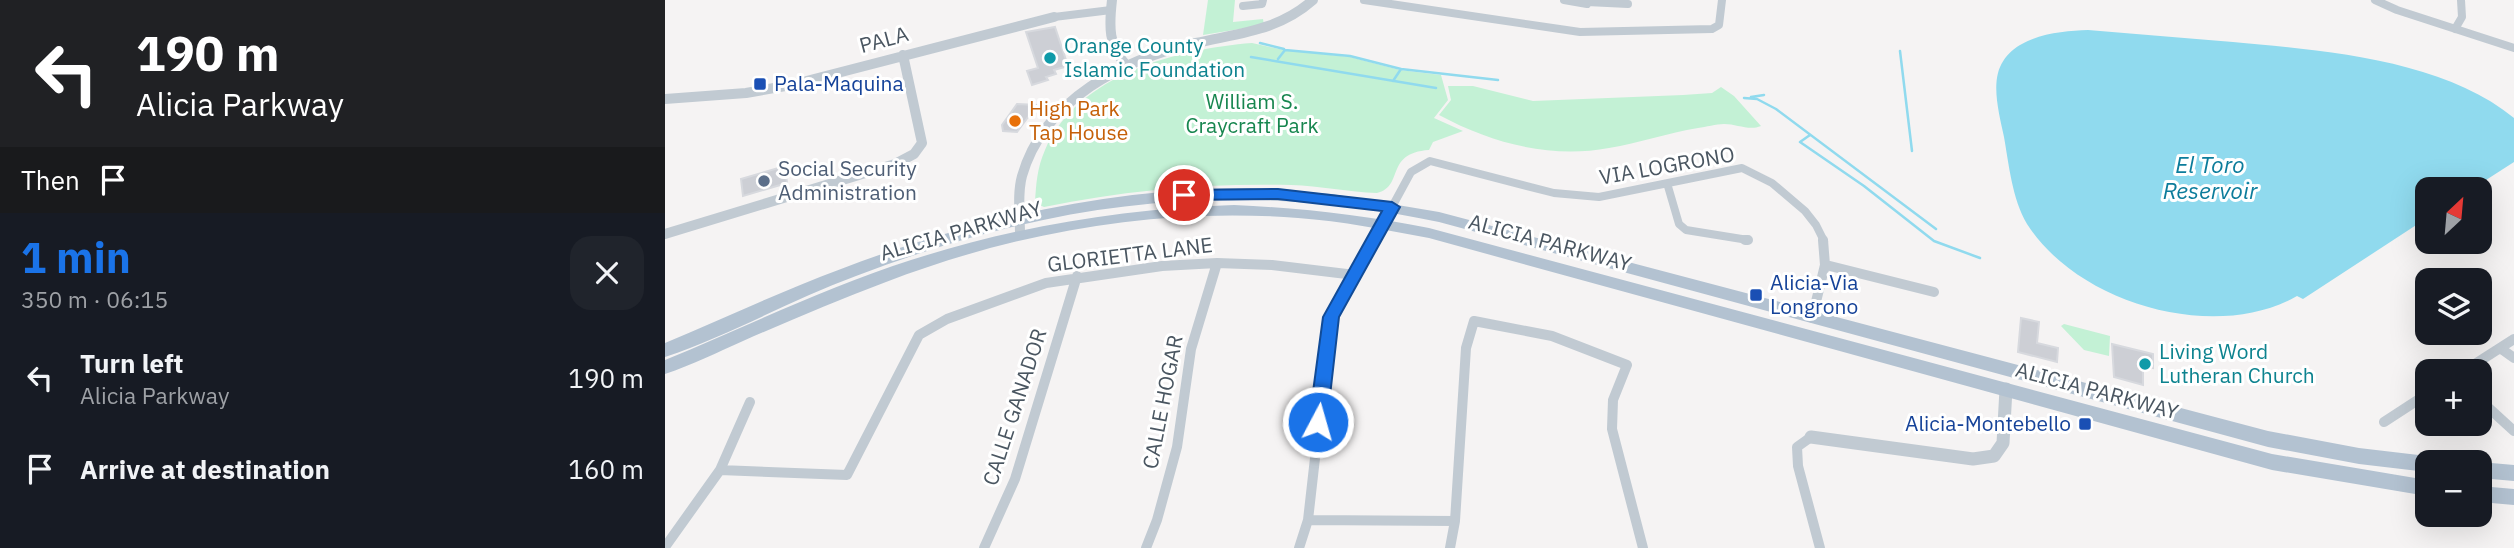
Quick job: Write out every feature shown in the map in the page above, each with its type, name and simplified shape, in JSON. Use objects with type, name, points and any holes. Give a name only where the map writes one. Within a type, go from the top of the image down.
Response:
[{"type":"main road","name":"ALICIA PARKWAY","points":[[665,350],[874,263],[972,231],[1163,211],[1218,208],[1388,214],[1812,318],[2268,439],[2358,456],[2415,463]]},
{"type":"main road","name":"ALICIA PARKWAY","points":[[1388,214],[2272,462],[2415,486]]},
{"type":"main road","name":"ALICIA PARKWAY","points":[[665,367],[877,279],[1020,228]]},
{"type":"main road","points":[[1927,349],[1965,368],[1990,376],[2006,389],[2027,385],[2105,405],[2136,405]]},
{"type":"main road","points":[[2492,471],[2514,473]]},
{"type":"main road","points":[[2492,495],[2514,497]]},
{"type":"street","points":[[1243,6],[1262,4],[1263,0]]},
{"type":"street","points":[[1020,228],[1021,178],[1046,128],[1061,108],[1075,96],[1109,73],[1175,48],[1263,32],[1293,18],[1313,0]]},
{"type":"street","points":[[1364,0],[1580,32],[1716,27],[1721,21],[1722,0]]},
{"type":"street","points":[[1564,0],[1628,4]]},
{"type":"street","points":[[2375,0],[2514,48]]},
{"type":"street","points":[[2455,29],[2462,17],[2461,0]]},
{"type":"street","points":[[1112,5],[1109,29],[1112,47],[1127,66]]},
{"type":"street","name":"PALA","points":[[666,98],[746,93],[780,87],[1054,17],[1112,5]]},
{"type":"street","points":[[665,234],[904,161],[919,151],[922,144],[903,55]]},
{"type":"street","name":"VIA LOGRONO","points":[[1300,548],[1308,520],[1331,317],[1412,169],[1420,163],[1430,161],[1575,197],[1599,197],[1742,168],[1758,173],[1816,220],[1826,247],[1826,265],[1812,318]]},
{"type":"street","points":[[1667,183],[1679,224],[1686,230],[1748,240]]},
{"type":"street","name":"GLORIETTA LANE","points":[[720,470],[847,475],[919,335],[947,319],[1046,282],[1077,276],[1217,263],[1272,265],[1355,275]]},
{"type":"street","name":"CALLE HOGAR","points":[[1146,548],[1157,520],[1177,447],[1191,349],[1217,263]]},
{"type":"street","points":[[1826,265],[1934,292]]},
{"type":"street","name":"CALLE GANADOR","points":[[984,548],[1015,479],[1077,276]]},
{"type":"street","points":[[1450,548],[1455,521],[1466,348],[1474,321],[1507,324],[1607,355],[1626,365],[1613,400],[1612,429],[1643,548]]},
{"type":"street","points":[[2483,359],[2514,339]]},
{"type":"street","points":[[2500,348],[2514,358]]},
{"type":"street","points":[[1819,548],[1798,466],[1797,447],[1811,437],[1973,459],[1994,456],[2003,443],[2006,389]]},
{"type":"street","points":[[665,547],[720,470],[751,401]]},
{"type":"street","points":[[2384,422],[2415,402]]},
{"type":"street","points":[[2492,411],[2514,431]]},
{"type":"street","points":[[1308,520],[1455,521]]},
{"type":"green space","points":[[1208,0],[1235,0],[1233,22],[1263,19],[1264,25],[1203,35]]},
{"type":"green space","name":"William S. Craycraft Park","points":[[1252,43],[1284,50],[1350,57],[1400,70],[1441,75],[1448,100],[1434,118],[1463,131],[1433,142],[1429,150],[1415,152],[1406,157],[1400,163],[1391,184],[1377,193],[1291,185],[1229,185],[1136,192],[1044,207],[1035,203],[1036,183],[1045,150],[1060,124],[1081,102],[1105,84],[1163,59],[1223,46]]},
{"type":"green space","points":[[1448,86],[1473,86],[1533,101],[1712,93],[1721,87],[1734,96],[1761,126],[1752,128],[1721,124],[1609,148],[1587,151],[1543,150],[1479,134],[1439,115],[1451,100]]},
{"type":"green space","points":[[2064,324],[2110,336],[2109,356],[2084,350],[2061,326]]},
{"type":"water","name":"El Toro Reservoir","points":[[2088,30],[2304,49],[2417,70],[2453,82],[2485,98],[2514,118],[2514,162],[2491,177],[2415,177],[2415,226],[2303,299],[2297,296],[2264,310],[2227,316],[2189,315],[2150,308],[2113,294],[2079,276],[2050,252],[2027,224],[2018,203],[1999,113],[1998,73],[2003,61],[2023,43],[2062,32]]},
{"type":"building","name":"Orange County Islamic Foundation","points":[[1055,27],[1068,66],[1054,70],[1056,74],[1046,77],[1048,80],[1032,85],[1027,71],[1038,68],[1026,32]]},
{"type":"building","name":"High Park Tap House","points":[[1017,104],[1037,105],[1017,132],[1003,131],[1002,125]]},
{"type":"building","name":"Social Security Administration","points":[[785,166],[787,183],[743,196],[741,179]]},
{"type":"building","points":[[2021,318],[2039,322],[2037,343],[2058,348],[2057,362],[2018,352]]},
{"type":"building","name":"Living Word Lutheran Church","points":[[2112,344],[2153,354],[2153,368],[2143,366],[2143,385],[2114,377]]},
{"type":"waterway","points":[[1260,43],[1284,49]]},
{"type":"waterway","points":[[1278,59],[1285,50],[1350,56],[1401,69]]},
{"type":"waterway","points":[[1900,51],[1912,151]]},
{"type":"waterway","points":[[1251,57],[1393,81]]},
{"type":"waterway","points":[[1393,81],[1401,69]]},
{"type":"waterway","points":[[1401,69],[1498,80]]},
{"type":"waterway","points":[[1393,81],[1436,88]]},
{"type":"waterway","points":[[1751,97],[1764,95]]},
{"type":"waterway","points":[[1744,98],[1757,99],[1776,109],[1936,229]]},
{"type":"waterway","points":[[1810,135],[1800,142],[1864,186],[1934,241],[1980,258]]},
{"type":"place","name":"Orange County Islamic Foundation","points":[[1050,58]]},
{"type":"place","name":"Pala-Maquina","points":[[760,84]]},
{"type":"place","name":"High Park Tap House","points":[[1015,121]]},
{"type":"place","name":"Social Security Administration","points":[[764,181]]},
{"type":"place","name":"Alicia-Via Longrono","points":[[1756,295]]},
{"type":"place","name":"Living Word Lutheran Church","points":[[2145,364]]},
{"type":"place","name":"Alicia-Montebello","points":[[2085,424]]},
{"type":"route","points":[[1184,195],[1278,194],[1333,198],[1392,207],[1331,317],[1318,422]]}]
